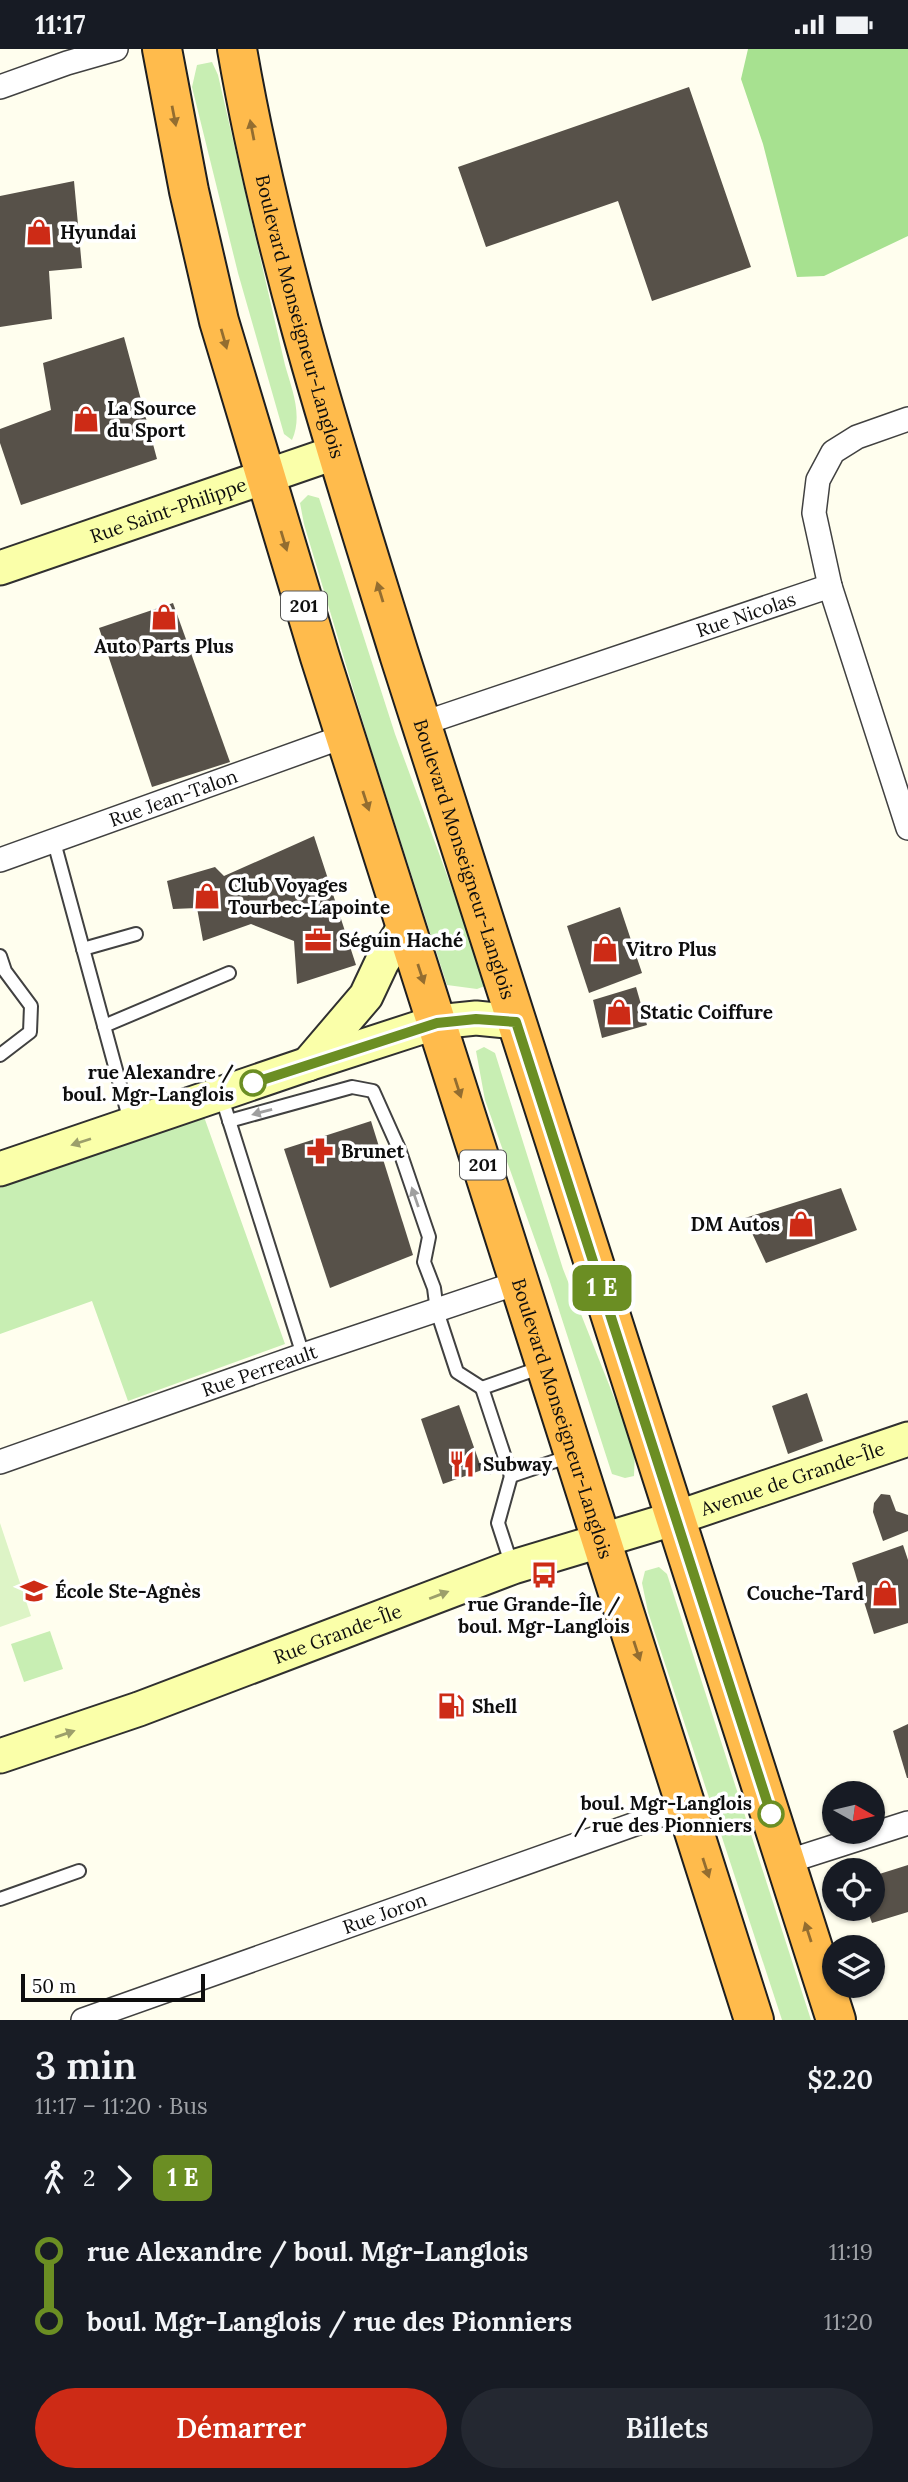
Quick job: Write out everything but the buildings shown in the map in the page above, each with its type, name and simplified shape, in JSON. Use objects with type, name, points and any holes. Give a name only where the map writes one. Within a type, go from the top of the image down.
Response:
[{"type":"highway","name":"Boulevard Monseigneur-Langlois","points":[[162,49],[188,191],[207,273],[264,475],[754,2020]]},
{"type":"highway","name":"Boulevard Monseigneur-Langlois","points":[[237,49],[258,162],[337,452],[421,724],[836,2020]]},
{"type":"main road","name":"Rue Saint-Philippe","points":[[0,568],[337,452]]},
{"type":"main road","points":[[308,1064],[366,996],[382,962],[405,925]]},
{"type":"main road","points":[[0,1169],[131,1125],[225,1108],[308,1064],[437,1023],[476,1019],[516,1022]]},
{"type":"main road","name":"Avenue de Grande-Île","points":[[676,1518],[908,1439]]},
{"type":"main road","name":"Rue Grande-Île","points":[[0,1756],[139,1709],[513,1567],[676,1518]]},
{"type":"street","points":[[0,87],[116,49]]},
{"type":"street","points":[[908,419],[857,437],[833,453],[818,480],[814,513],[830,586],[908,828]]},
{"type":"street","name":"Rue Nicolas","points":[[421,724],[830,586]]},
{"type":"street","name":"Rue Jean-Talon","points":[[0,860],[345,736]]},
{"type":"street","name":"Rue Perreault","points":[[0,1462],[520,1282]]},
{"type":"street","name":"Rue Joron","points":[[83,2020],[686,1806]]},
{"type":"street","points":[[786,1862],[908,1822]]},
{"type":"lane","points":[[54,842],[131,1125]]},
{"type":"lane","points":[[83,949],[136,934]]},
{"type":"lane","points":[[0,956],[3,972],[31,1006],[30,1032],[0,1055]]},
{"type":"lane","points":[[104,1026],[229,973]]},
{"type":"lane","points":[[303,1355],[225,1108],[352,1087],[373,1091],[399,1149],[429,1237],[424,1262],[457,1371],[482,1388],[511,1476],[498,1523],[513,1567]]},
{"type":"lane","points":[[482,1388],[547,1365]]},
{"type":"lane","points":[[511,1476],[574,1455]]},
{"type":"lane","points":[[0,1899],[79,1871]]},
{"type":"path","points":[[480,1463],[482,1470]]},
{"type":"green space","points":[[748,49],[908,49],[908,236],[824,276],[797,277],[763,144],[741,79]]},
{"type":"green space","points":[[212,62],[218,75],[295,402],[297,421],[292,440],[284,434],[238,273],[192,87],[197,65]]},
{"type":"green space","points":[[308,495],[319,498],[395,734],[482,970],[485,986],[477,989],[447,985],[371,749],[304,524],[300,503]]},
{"type":"green space","points":[[484,1047],[495,1053],[563,1269],[635,1450],[634,1476],[625,1478],[612,1474],[549,1279],[485,1100],[476,1051]]},
{"type":"green space","points":[[203,1114],[285,1344],[128,1401],[92,1301],[0,1334],[0,1188]]},
{"type":"green space","points":[[0,1523],[31,1616],[0,1627]]},
{"type":"green space","points":[[659,1567],[667,1574],[811,2020],[782,2020],[648,1612],[642,1583],[645,1571]]},
{"type":"green space","points":[[50,1631],[63,1669],[24,1682],[11,1644]]},
{"type":"bus line","points":[[253,1083],[437,1023],[476,1019],[516,1022],[771,1814]]},
{"type":"place","name":"Hyundai","points":[[39,232]]},
{"type":"place","name":"La Source du Sport","points":[[86,419]]},
{"type":"place","name":"Auto Parts Plus","points":[[164,617]]},
{"type":"place","name":"Club Voyages Tourbec-Lapointe","points":[[207,896]]},
{"type":"place","name":"Séguin Haché","points":[[318,940]]},
{"type":"place","name":"Vitro Plus","points":[[605,949]]},
{"type":"place","name":"Static Coiffure","points":[[619,1012]]},
{"type":"place","name":"rue Alexandre / boul. Mgr-Langlois","points":[[253,1083]]},
{"type":"place","name":"Brunet","points":[[320,1151]]},
{"type":"place","name":"DM Autos","points":[[801,1224]]},
{"type":"place","name":"Subway","points":[[462,1464]]},
{"type":"place","name":"rue Grande-Île / boul. Mgr-Langlois","points":[[544,1575]]},
{"type":"place","name":"École Ste-Agnès","points":[[34,1591]]},
{"type":"place","name":"Couche-Tard","points":[[885,1593]]},
{"type":"place","name":"Shell","points":[[451,1706]]},
{"type":"place","name":"boul. Mgr-Langlois / rue des Pionniers","points":[[771,1814]]}]
